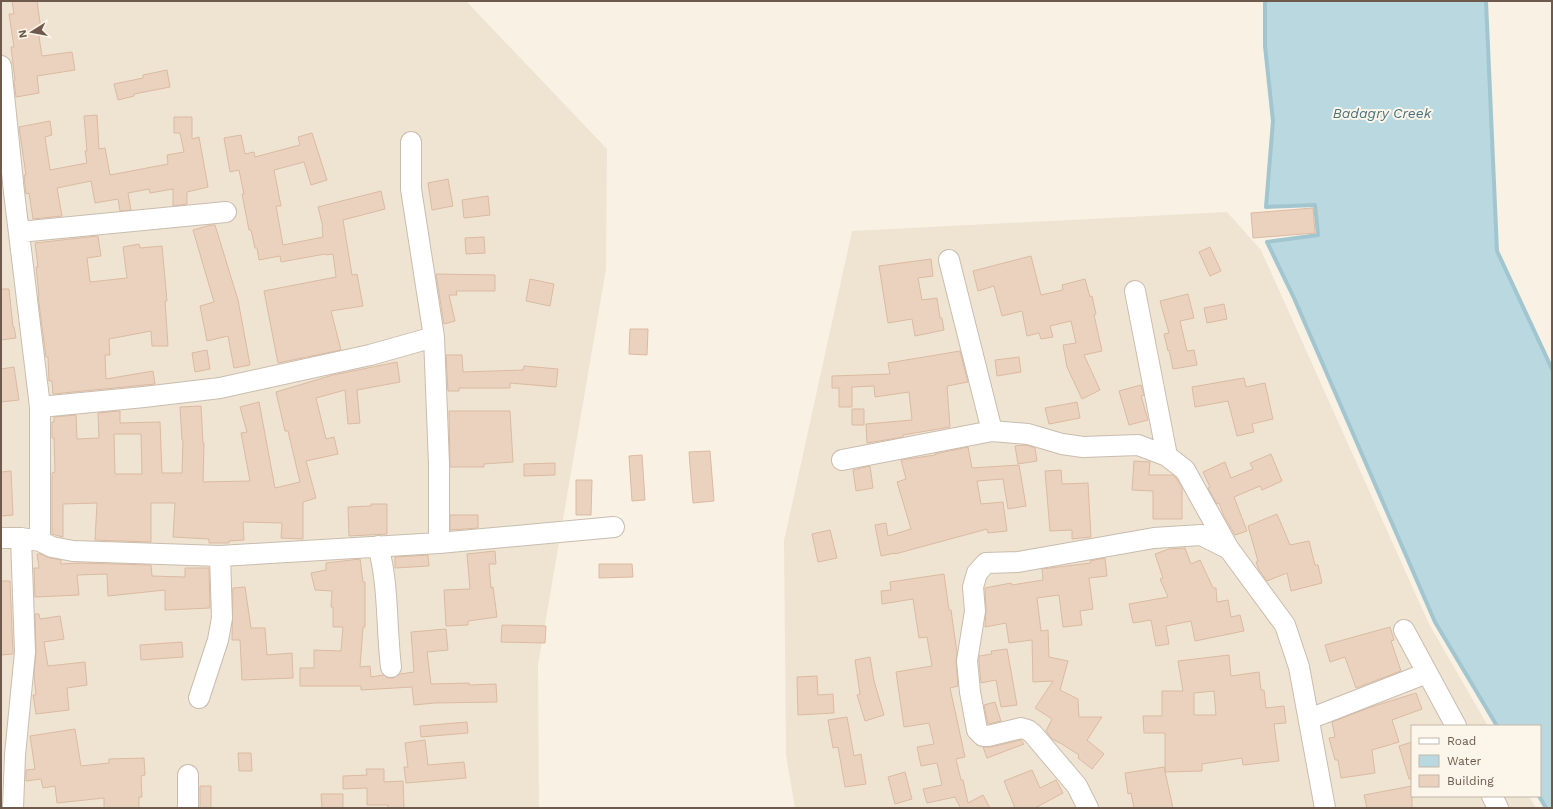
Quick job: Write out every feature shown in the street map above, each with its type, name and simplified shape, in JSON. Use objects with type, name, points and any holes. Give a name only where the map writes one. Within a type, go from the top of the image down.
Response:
[{"type":"street","points":[[1,66],[14,192],[40,407],[30,540],[25,652],[15,755],[13,808]]},
{"type":"street","points":[[411,142],[411,189],[434,337],[439,464],[439,543]]},
{"type":"street","points":[[19,232],[226,212]]},
{"type":"street","points":[[949,260],[992,431]]},
{"type":"street","points":[[1136,291],[1167,456]]},
{"type":"street","points":[[40,407],[220,388],[370,355],[434,337]]},
{"type":"street","points":[[842,460],[992,431],[1028,434],[1062,444],[1083,447],[1138,445],[1167,456],[1186,470],[1230,549],[1285,625],[1299,667],[1325,808]]},
{"type":"street","points":[[1,538],[30,540],[52,547],[73,551],[220,556],[439,543],[614,527]]},
{"type":"street","points":[[1088,808],[1077,786],[1028,730],[1021,728],[983,736],[977,730],[970,692],[967,661],[975,611],[973,587],[977,573],[986,563],[1018,562],[1154,538],[1201,535],[1230,549]]},
{"type":"street","points":[[378,546],[382,558],[387,597],[388,641],[391,667]]},
{"type":"street","points":[[199,698],[218,640],[222,618],[220,556]]},
{"type":"street","points":[[1404,630],[1455,725]]},
{"type":"street","points":[[1309,719],[1427,673]]},
{"type":"street","points":[[188,775],[188,808]]},
{"type":"street","points":[[1492,797],[1498,808]]},
{"type":"shaded area","points":[[1,1],[466,1],[607,149],[606,269],[538,665],[539,808],[1,808]]},
{"type":"shaded area","points":[[1227,212],[1261,250],[1429,624],[1487,725],[1411,725],[1411,797],[1530,797],[1536,808],[795,808],[786,755],[784,541],[852,231]]},
{"type":"water","name":"Badagry Creek","points":[[1265,1],[1486,1],[1497,251],[1552,369],[1552,808],[1546,808],[1540,797],[1541,797],[1541,725],[1496,725],[1435,622],[1294,298],[1267,242],[1318,235],[1315,205],[1266,207],[1273,121],[1265,46]]},
{"type":"building","points":[[12,1],[37,1],[41,29],[38,30],[42,56],[72,52],[75,70],[37,76],[39,93],[16,97],[11,47],[14,47],[9,14],[14,14]]},
{"type":"building","points":[[167,70],[170,87],[134,94],[134,96],[118,100],[114,84],[143,78],[143,75]]},
{"type":"building","points":[[97,115],[99,149],[105,148],[110,175],[168,164],[167,155],[184,152],[180,133],[174,133],[174,117],[192,117],[192,139],[199,137],[208,187],[187,192],[187,204],[173,206],[173,189],[150,193],[149,189],[128,193],[131,210],[120,211],[118,199],[95,203],[91,181],[57,188],[62,216],[33,219],[29,193],[26,194],[24,175],[26,175],[19,127],[50,121],[52,135],[45,137],[50,170],[87,163],[85,151],[87,151],[84,116]]},
{"type":"building","points":[[312,133],[327,180],[311,185],[304,162],[274,170],[281,206],[276,206],[283,245],[323,237],[323,227],[318,207],[381,191],[385,209],[343,220],[352,275],[357,274],[363,306],[331,311],[341,350],[278,363],[264,291],[336,277],[333,254],[325,254],[281,262],[280,256],[259,260],[251,230],[249,230],[239,170],[230,172],[224,138],[241,135],[245,154],[254,152],[255,157],[300,145],[298,137]]},
{"type":"building","points":[[448,179],[453,206],[432,210],[428,183]]},
{"type":"building","points":[[488,196],[490,215],[464,218],[462,200]]},
{"type":"building","points":[[1313,208],[1315,233],[1253,238],[1251,213]]},
{"type":"building","points":[[215,225],[238,300],[250,365],[234,368],[228,336],[207,341],[200,306],[214,302],[193,230]]},
{"type":"building","points":[[98,236],[101,256],[87,258],[90,282],[127,278],[123,247],[139,244],[140,248],[162,246],[167,301],[165,301],[168,346],[152,346],[151,331],[109,339],[110,355],[105,355],[106,379],[153,371],[155,384],[53,394],[52,381],[49,381],[48,357],[46,357],[38,296],[36,267],[38,267],[35,243]]},
{"type":"building","points":[[484,237],[485,253],[466,254],[465,238]]},
{"type":"building","points":[[1210,247],[1221,271],[1210,276],[1199,252]]},
{"type":"building","points":[[1031,256],[1041,295],[1063,290],[1062,285],[1085,279],[1090,297],[1092,296],[1096,314],[1094,315],[1102,351],[1084,355],[1100,390],[1082,399],[1067,367],[1063,345],[1076,343],[1071,321],[1050,326],[1053,337],[1041,339],[1039,333],[1027,336],[1022,311],[1002,316],[994,286],[978,291],[973,271]]},
{"type":"building","points":[[931,259],[933,276],[918,278],[922,300],[937,298],[940,318],[942,318],[944,330],[915,336],[912,319],[888,323],[879,266]]},
{"type":"building","points":[[436,274],[495,275],[495,291],[456,291],[457,295],[449,295],[455,321],[444,324]]},
{"type":"building","points":[[530,279],[554,284],[550,306],[526,301]]},
{"type":"building","points":[[1,289],[9,289],[13,327],[16,338],[1,340]]},
{"type":"building","points":[[1188,294],[1194,318],[1180,321],[1187,351],[1194,350],[1197,365],[1173,369],[1164,334],[1169,333],[1160,301]]},
{"type":"building","points":[[1224,304],[1227,319],[1207,323],[1204,308]]},
{"type":"building","points":[[630,329],[648,329],[647,355],[629,354]]},
{"type":"building","points":[[207,350],[210,369],[195,372],[192,353]]},
{"type":"building","points":[[960,351],[968,382],[947,386],[950,427],[867,443],[866,424],[912,420],[909,392],[875,397],[874,386],[852,387],[852,407],[839,407],[839,388],[832,388],[832,376],[890,374],[888,363]]},
{"type":"building","points":[[446,355],[462,355],[463,372],[523,370],[524,366],[558,369],[556,387],[510,383],[510,388],[459,388],[459,391],[448,391]]},
{"type":"building","points":[[1019,357],[1021,372],[997,376],[995,360]]},
{"type":"building","points":[[397,362],[400,382],[357,390],[360,423],[348,424],[345,390],[316,398],[326,439],[334,437],[338,454],[306,461],[316,498],[303,502],[303,539],[281,538],[282,523],[243,522],[244,540],[229,541],[229,543],[209,543],[209,539],[173,537],[175,503],[151,503],[151,542],[95,540],[97,503],[63,504],[63,537],[52,534],[52,473],[55,472],[54,438],[52,438],[52,422],[54,422],[54,417],[76,415],[77,439],[99,438],[98,413],[120,411],[120,423],[160,422],[162,473],[182,473],[183,440],[180,407],[201,406],[204,443],[203,482],[250,481],[241,433],[247,432],[240,407],[259,402],[275,488],[300,482],[288,431],[285,431],[276,392],[333,375]],"holes":[[[114,434],[141,434],[142,474],[115,474]]]},
{"type":"building","points":[[14,367],[19,400],[1,402],[1,369]]},
{"type":"building","points":[[1244,378],[1246,387],[1265,383],[1273,419],[1252,424],[1254,432],[1237,436],[1228,401],[1195,407],[1192,387]]},
{"type":"building","points":[[1141,385],[1144,395],[1141,396],[1148,420],[1129,425],[1119,391]]},
{"type":"building","points":[[1077,402],[1080,418],[1049,424],[1045,408]]},
{"type":"building","points":[[852,409],[864,409],[864,425],[852,425]]},
{"type":"building","points":[[449,411],[510,411],[513,462],[484,464],[484,467],[450,467]]},
{"type":"building","points":[[1026,445],[1035,448],[1037,461],[1018,464],[1015,446]]},
{"type":"building","points":[[968,447],[972,468],[1019,465],[1026,506],[1008,509],[1003,479],[977,481],[981,504],[1003,502],[1007,531],[988,533],[987,529],[895,554],[881,556],[875,525],[886,523],[888,536],[911,529],[897,482],[906,479],[901,460],[935,455]]},
{"type":"building","points":[[710,451],[714,501],[693,503],[689,452]]},
{"type":"building","points":[[1271,454],[1282,481],[1262,490],[1260,486],[1234,497],[1247,531],[1235,535],[1224,516],[1219,503],[1217,504],[1208,488],[1210,487],[1203,472],[1225,462],[1231,478],[1253,469],[1250,463]]},
{"type":"building","points":[[642,455],[645,500],[632,501],[629,456]]},
{"type":"building","points":[[1134,461],[1150,462],[1149,475],[1173,475],[1176,478],[1182,487],[1182,519],[1153,519],[1153,491],[1132,490]]},
{"type":"building","points":[[555,463],[555,475],[524,476],[524,464]]},
{"type":"building","points":[[870,466],[873,488],[856,491],[853,470]]},
{"type":"building","points":[[1061,470],[1062,484],[1088,483],[1091,537],[1072,539],[1072,530],[1050,531],[1045,471]]},
{"type":"building","points":[[11,471],[13,515],[1,516],[1,472]]},
{"type":"building","points":[[576,480],[592,480],[591,515],[576,515]]},
{"type":"building","points":[[371,504],[387,504],[387,534],[349,536],[348,507],[371,506]]},
{"type":"building","points":[[1277,514],[1290,545],[1309,541],[1315,565],[1318,565],[1322,583],[1291,591],[1287,573],[1267,581],[1259,570],[1256,562],[1258,561],[1248,526]]},
{"type":"building","points":[[450,515],[478,515],[478,528],[450,530]]},
{"type":"building","points":[[830,530],[837,558],[818,562],[812,534]]},
{"type":"building","points":[[1185,548],[1191,564],[1200,560],[1213,588],[1216,588],[1217,602],[1228,600],[1231,617],[1240,615],[1244,631],[1195,641],[1191,621],[1166,626],[1169,644],[1156,646],[1151,620],[1133,623],[1129,604],[1168,597],[1160,579],[1163,578],[1155,554],[1169,549]]},
{"type":"building","points":[[495,551],[496,564],[489,564],[491,588],[493,587],[497,617],[468,621],[468,625],[446,626],[444,590],[470,589],[467,554]]},
{"type":"building","points":[[37,554],[61,560],[61,564],[151,565],[152,576],[185,577],[185,568],[209,568],[210,608],[165,610],[165,590],[108,596],[107,574],[77,575],[79,595],[35,597],[34,568],[39,568]]},
{"type":"building","points":[[428,555],[429,566],[395,568],[395,557]]},
{"type":"building","points":[[1105,558],[1107,576],[1089,578],[1093,609],[1080,611],[1082,625],[1063,627],[1059,595],[1037,598],[1041,631],[1048,630],[1049,657],[1068,661],[1060,690],[1078,699],[1079,717],[1102,717],[1087,740],[1104,754],[1092,769],[1078,758],[1079,755],[1052,739],[1046,731],[1052,719],[1035,708],[1053,681],[1033,682],[1032,640],[1009,643],[1006,623],[985,627],[985,588],[1011,583],[1012,585],[1043,580],[1042,569],[1091,563],[1090,561]]},
{"type":"building","points":[[360,559],[363,582],[365,582],[365,627],[363,627],[360,667],[370,666],[371,677],[384,675],[387,678],[393,678],[400,674],[414,672],[411,632],[446,629],[448,650],[427,652],[431,684],[496,684],[497,702],[434,703],[414,705],[412,687],[361,690],[361,686],[300,686],[300,668],[314,668],[314,650],[341,651],[343,627],[333,627],[333,607],[331,607],[332,591],[315,590],[311,573],[326,570],[326,563]]},
{"type":"building","points":[[599,564],[632,564],[633,577],[599,578]]},
{"type":"building","points":[[944,574],[957,653],[956,662],[958,686],[950,688],[965,757],[956,759],[961,780],[963,780],[968,803],[983,795],[990,808],[959,808],[960,807],[955,797],[927,803],[923,789],[942,785],[937,763],[921,766],[917,747],[934,744],[929,723],[904,727],[896,672],[932,666],[927,637],[919,638],[913,599],[882,604],[881,591],[891,590],[890,582]]},
{"type":"building","points":[[1,581],[10,581],[13,654],[1,655]]},
{"type":"building","points":[[245,587],[251,628],[265,628],[267,655],[292,653],[293,678],[242,680],[240,640],[232,640],[233,588]]},
{"type":"building","points":[[35,614],[39,614],[40,619],[60,616],[64,639],[44,642],[48,666],[85,662],[87,685],[67,688],[69,710],[36,714],[33,695],[36,695],[34,675],[36,652]]},
{"type":"building","points":[[502,625],[546,626],[545,643],[501,642]]},
{"type":"building","points":[[1390,627],[1394,640],[1391,641],[1401,671],[1356,688],[1345,657],[1330,662],[1325,645]]},
{"type":"building","points":[[182,642],[183,657],[141,660],[140,645]]},
{"type":"building","points":[[1007,649],[1017,705],[1001,707],[996,680],[981,683],[979,656],[992,654],[991,651]]},
{"type":"building","points":[[1229,655],[1231,676],[1259,672],[1261,690],[1264,690],[1266,708],[1284,706],[1286,723],[1274,724],[1279,761],[1243,765],[1242,758],[1202,764],[1202,771],[1165,772],[1165,733],[1144,733],[1143,716],[1162,716],[1162,691],[1183,691],[1178,661]],"holes":[[[1214,691],[1216,715],[1194,715],[1194,693]]]},
{"type":"building","points":[[870,657],[874,681],[884,715],[865,721],[857,695],[860,694],[855,660]]},
{"type":"building","points":[[817,676],[818,695],[833,694],[834,713],[798,715],[797,677]]},
{"type":"building","points":[[1416,693],[1422,709],[1392,720],[1399,742],[1372,750],[1375,773],[1341,778],[1338,760],[1335,760],[1329,738],[1335,737],[1332,722],[1371,707]]},
{"type":"building","points":[[995,702],[1001,721],[988,724],[984,705]]},
{"type":"building","points":[[847,717],[854,756],[861,754],[866,784],[845,787],[838,747],[833,748],[828,720]]},
{"type":"building","points":[[467,722],[468,733],[421,737],[420,726]]},
{"type":"building","points":[[75,729],[81,766],[109,763],[109,759],[144,758],[145,775],[141,776],[142,797],[139,797],[139,808],[104,808],[104,798],[57,803],[55,786],[43,788],[41,779],[26,781],[26,770],[35,769],[30,736]]},
{"type":"building","points":[[425,740],[428,765],[464,762],[466,778],[406,783],[404,767],[408,767],[405,743]]},
{"type":"building","points":[[1021,740],[1024,744],[987,758],[983,747],[991,747]]},
{"type":"building","points":[[1411,742],[1411,778],[1409,779],[1399,746]]},
{"type":"building","points":[[238,753],[251,753],[252,771],[239,771]]},
{"type":"building","points":[[1164,767],[1173,808],[1134,808],[1131,793],[1128,794],[1125,773]]},
{"type":"building","points":[[366,769],[384,769],[384,782],[403,781],[404,808],[388,808],[388,805],[367,805],[367,788],[343,789],[343,776],[367,775]]},
{"type":"building","points":[[1032,770],[1040,788],[1056,780],[1063,793],[1035,808],[1015,808],[1004,781]]},
{"type":"building","points":[[905,772],[912,799],[895,804],[888,777]]},
{"type":"building","points":[[200,786],[211,786],[211,808],[200,808]]},
{"type":"building","points":[[1411,786],[1412,808],[1367,808],[1364,795]]},
{"type":"building","points":[[321,794],[343,794],[343,808],[322,808]]},
{"type":"waterway","points":[[1265,1],[1265,46],[1273,121],[1266,207],[1315,205],[1318,235],[1267,242],[1294,298],[1435,622],[1496,725]]},
{"type":"waterway","points":[[1486,1],[1497,251],[1552,369]]},
{"type":"waterway","points":[[1540,797],[1546,808]]}]
